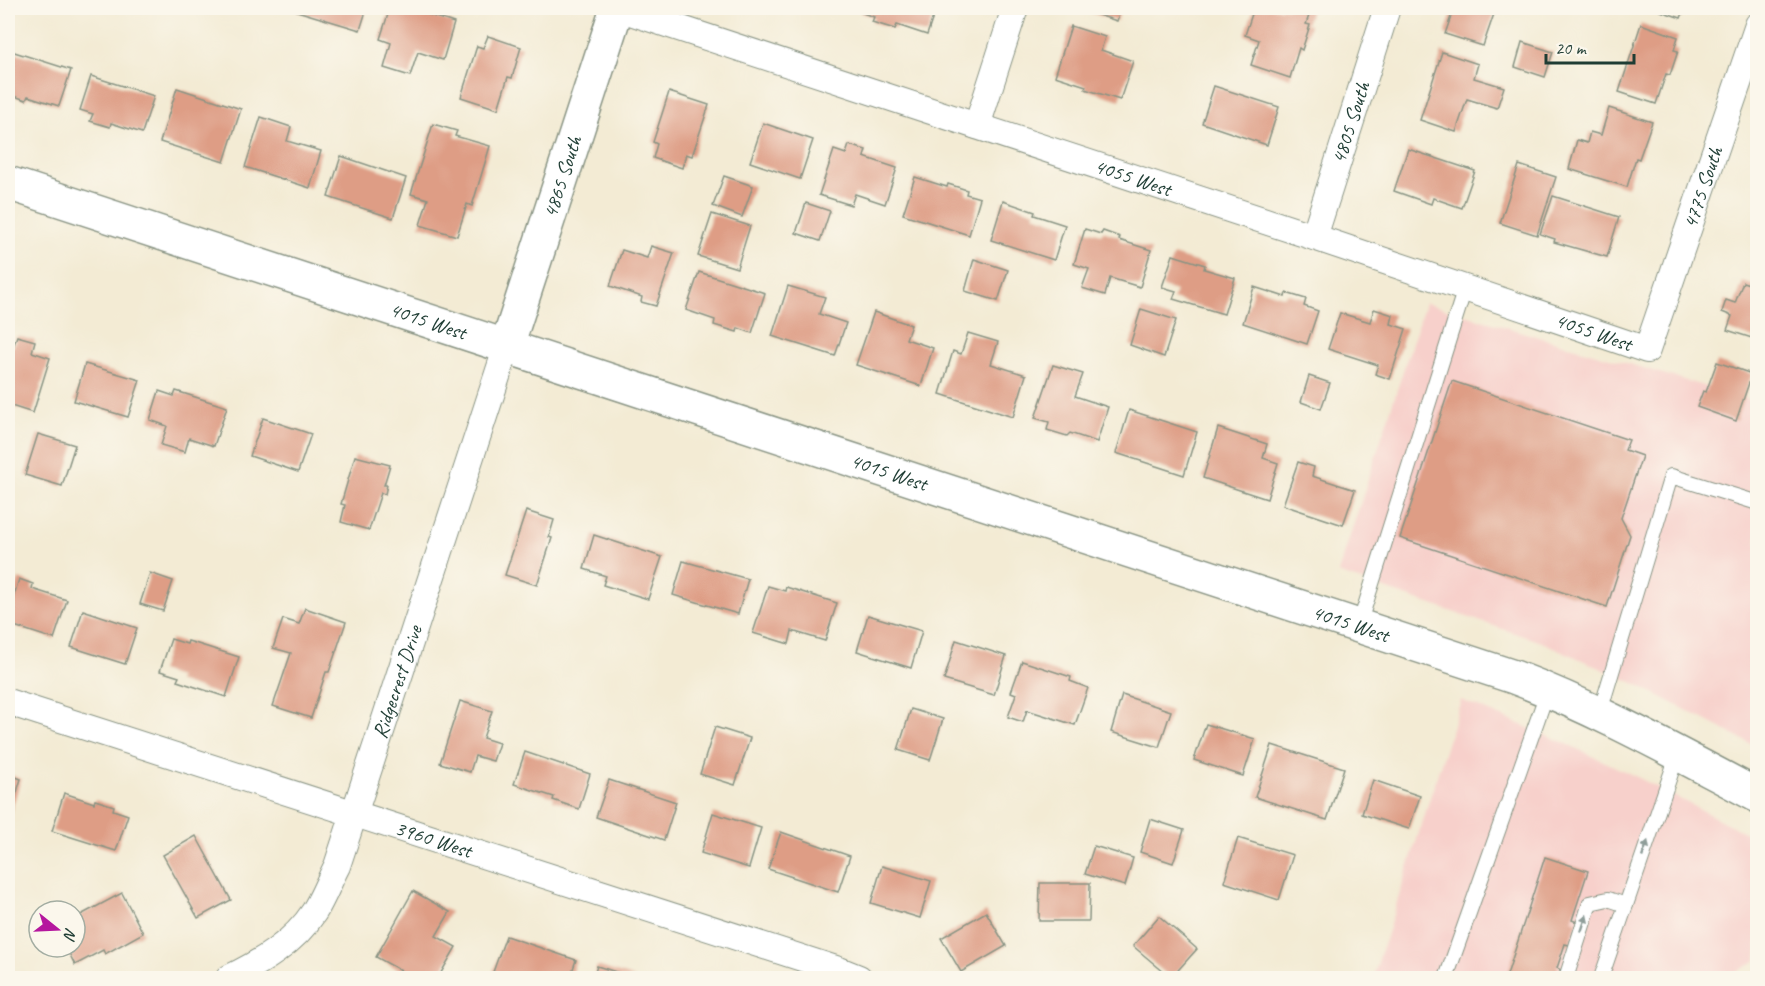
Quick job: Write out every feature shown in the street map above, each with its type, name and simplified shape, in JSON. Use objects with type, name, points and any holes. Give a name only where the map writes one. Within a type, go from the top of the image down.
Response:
[{"type":"street","name":"4055 West","points":[[617,8],[1314,237],[1647,350]]},
{"type":"street","name":"4865 South","points":[[507,346],[617,8]]},
{"type":"street","points":[[977,126],[1015,8]]},
{"type":"street","name":"4805 South","points":[[1314,237],[1387,8]]},
{"type":"street","name":"4775 South","points":[[1647,350],[1758,25]]},
{"type":"street","name":"4015 West","points":[[8,183],[1359,625],[1548,690],[1678,753],[1758,796]]},
{"type":"street","name":"Ridgecrest Drive","points":[[229,978],[254,966],[286,943],[314,913],[337,866],[507,346]]},
{"type":"street","name":"3960 West","points":[[8,702],[859,978]]},
{"type":"lane","points":[[1359,625],[1465,288]]},
{"type":"lane","points":[[1599,715],[1671,476],[1758,503]]},
{"type":"lane","points":[[1446,978],[1548,690]]},
{"type":"lane","points":[[1602,978],[1678,753]]},
{"type":"lane","points":[[1566,978],[1590,903],[1608,899],[1626,905]]},
{"type":"shaded area","points":[[1425,303],[1757,402],[1757,747],[1638,685],[1544,643],[1338,573]]},
{"type":"shaded area","points":[[1461,700],[1565,743],[1757,839],[1757,960],[1727,978],[1373,978]]},
{"type":"building","points":[[298,8],[367,8],[360,30],[297,11]]},
{"type":"building","points":[[390,8],[425,9],[423,13],[454,23],[443,60],[418,52],[410,76],[384,68],[391,43],[380,39]]},
{"type":"building","points":[[862,8],[936,8],[927,35],[897,25],[895,29],[872,22],[874,17],[860,12]]},
{"type":"building","points":[[1076,8],[1121,8],[1117,21]]},
{"type":"building","points":[[1254,8],[1311,10],[1306,24],[1310,25],[1302,50],[1299,48],[1290,78],[1251,65],[1259,40],[1245,35]]},
{"type":"building","points":[[1454,8],[1496,8],[1483,46],[1445,34]]},
{"type":"building","points":[[1652,8],[1685,8],[1681,18]]},
{"type":"building","points":[[1641,24],[1678,37],[1674,50],[1678,51],[1670,75],[1666,74],[1656,104],[1619,92]]},
{"type":"building","points":[[1071,26],[1105,37],[1101,50],[1133,61],[1120,100],[1085,89],[1086,86],[1055,76]]},
{"type":"building","points":[[488,36],[521,47],[512,78],[508,77],[498,109],[461,97],[477,46],[483,48]]},
{"type":"building","points":[[1522,42],[1553,52],[1545,77],[1515,67]]},
{"type":"building","points":[[8,50],[71,70],[59,106],[28,96],[26,100],[8,94]]},
{"type":"building","points":[[1442,52],[1478,64],[1474,78],[1504,87],[1497,108],[1467,99],[1456,132],[1420,120]]},
{"type":"building","points":[[91,76],[154,96],[142,133],[111,123],[110,127],[90,121],[93,114],[80,110]]},
{"type":"building","points":[[1214,86],[1279,107],[1267,145],[1202,123]]},
{"type":"building","points":[[177,88],[241,109],[224,162],[160,142]]},
{"type":"building","points":[[669,92],[709,105],[692,156],[686,154],[682,168],[653,158],[657,144],[653,142]]},
{"type":"building","points":[[1609,108],[1652,122],[1639,159],[1636,158],[1627,187],[1569,169],[1577,140],[1587,143],[1590,132],[1601,135]]},
{"type":"building","points":[[261,117],[291,127],[287,141],[321,151],[310,188],[245,167]]},
{"type":"building","points":[[763,123],[813,140],[800,179],[750,162]]},
{"type":"building","points":[[433,124],[457,131],[455,136],[490,146],[472,206],[467,204],[457,236],[420,225],[428,199],[411,194]]},
{"type":"building","points":[[849,145],[866,150],[864,157],[897,168],[885,204],[855,194],[851,205],[819,195],[834,150],[846,154]]},
{"type":"building","points":[[1408,149],[1475,171],[1462,208],[1433,198],[1431,204],[1394,191]]},
{"type":"building","points":[[341,156],[406,178],[393,218],[328,197]]},
{"type":"building","points":[[1519,165],[1556,177],[1537,235],[1500,223]]},
{"type":"building","points":[[724,176],[753,186],[742,217],[713,206]]},
{"type":"building","points":[[915,177],[947,187],[948,184],[967,190],[966,194],[980,198],[969,235],[903,214]]},
{"type":"building","points":[[1553,196],[1619,217],[1607,257],[1554,242],[1555,239],[1540,234]]},
{"type":"building","points":[[1003,201],[1035,212],[1034,215],[1065,225],[1054,260],[991,240]]},
{"type":"building","points":[[806,203],[830,211],[820,241],[796,233]]},
{"type":"building","points":[[712,214],[750,226],[737,268],[698,256]]},
{"type":"building","points":[[1085,229],[1101,234],[1103,231],[1120,237],[1119,240],[1151,250],[1140,287],[1110,278],[1105,295],[1082,288],[1089,269],[1074,264]]},
{"type":"building","points":[[651,246],[674,253],[656,306],[641,302],[642,297],[610,286],[622,250],[647,258]]},
{"type":"building","points":[[1173,255],[1205,265],[1204,269],[1235,278],[1224,314],[1173,299],[1176,291],[1162,287]]},
{"type":"building","points":[[974,259],[1008,270],[998,301],[965,291]]},
{"type":"building","points":[[699,272],[765,293],[752,333],[738,328],[737,332],[714,325],[715,320],[686,310]]},
{"type":"building","points":[[1743,282],[1758,287],[1758,340],[1727,330],[1732,316],[1722,312],[1726,300],[1735,303]]},
{"type":"building","points":[[788,286],[825,297],[819,314],[846,323],[835,356],[772,336]]},
{"type":"building","points":[[1254,287],[1285,297],[1286,293],[1306,299],[1304,306],[1318,311],[1307,344],[1243,323]]},
{"type":"building","points":[[1141,309],[1176,320],[1164,357],[1130,345]]},
{"type":"building","points":[[1374,309],[1393,315],[1391,324],[1406,329],[1390,379],[1375,374],[1378,365],[1328,349],[1340,313],[1370,322]]},
{"type":"building","points":[[874,312],[911,325],[906,339],[933,348],[921,386],[856,365]]},
{"type":"building","points":[[968,333],[998,342],[991,364],[1026,375],[1013,417],[940,394],[953,351],[961,354]]},
{"type":"building","points":[[17,336],[35,341],[32,352],[50,358],[33,413],[8,405],[8,345],[13,347]]},
{"type":"building","points":[[1717,362],[1752,374],[1736,421],[1697,407],[1703,391],[1706,392]]},
{"type":"building","points":[[85,364],[140,380],[128,417],[74,401]]},
{"type":"building","points":[[1053,365],[1083,374],[1075,396],[1108,407],[1097,442],[1070,433],[1067,436],[1047,430],[1049,422],[1035,418]]},
{"type":"building","points":[[1309,376],[1330,383],[1321,409],[1301,402]]},
{"type":"building","points":[[1452,381],[1629,440],[1625,450],[1642,456],[1621,518],[1630,535],[1607,607],[1400,538]]},
{"type":"building","points":[[159,391],[174,396],[176,391],[227,407],[214,446],[189,438],[185,452],[161,445],[167,426],[150,420]]},
{"type":"building","points":[[1129,410],[1197,432],[1184,475],[1116,453]]},
{"type":"building","points":[[263,418],[311,434],[298,472],[250,456]]},
{"type":"building","points":[[1218,428],[1267,444],[1263,458],[1278,463],[1267,499],[1203,478]]},
{"type":"building","points":[[38,434],[75,445],[62,486],[25,475]]},
{"type":"building","points":[[355,456],[390,465],[384,485],[387,485],[385,494],[381,493],[369,530],[341,522],[345,505],[341,504]]},
{"type":"building","points":[[1298,462],[1314,467],[1312,476],[1355,490],[1343,525],[1283,505]]},
{"type":"building","points":[[526,511],[554,520],[549,537],[552,538],[537,585],[505,575]]},
{"type":"building","points":[[594,535],[662,557],[648,599],[603,585],[606,576],[584,569]]},
{"type":"building","points":[[683,561],[748,579],[738,614],[673,595]]},
{"type":"building","points":[[150,573],[173,581],[163,611],[140,604]]},
{"type":"building","points":[[19,579],[33,584],[32,589],[67,600],[54,639],[8,624],[8,615]]},
{"type":"building","points":[[768,586],[785,591],[786,587],[837,603],[825,641],[792,631],[789,644],[753,633]]},
{"type":"building","points":[[305,608],[346,622],[311,718],[273,706],[291,653],[273,648],[283,619],[299,624]]},
{"type":"building","points":[[83,610],[137,628],[125,664],[71,647]]},
{"type":"building","points":[[868,615],[922,631],[911,668],[857,651]]},
{"type":"building","points":[[171,639],[187,644],[188,641],[239,657],[226,697],[177,681],[179,677],[160,671]]},
{"type":"building","points":[[956,640],[1006,656],[994,695],[944,680]]},
{"type":"building","points":[[1022,661],[1071,677],[1070,681],[1088,688],[1075,725],[1027,710],[1023,722],[1008,717],[1016,694],[1011,692]]},
{"type":"building","points":[[1122,695],[1171,711],[1159,747],[1111,732]]},
{"type":"building","points":[[460,701],[492,711],[483,738],[499,743],[493,761],[475,756],[470,772],[440,763]]},
{"type":"building","points":[[911,709],[943,719],[930,760],[898,750]]},
{"type":"building","points":[[1206,724],[1255,739],[1243,776],[1194,760]]},
{"type":"building","points":[[715,727],[750,738],[735,785],[700,774]]},
{"type":"building","points":[[1272,745],[1344,768],[1327,820],[1255,797]]},
{"type":"building","points":[[525,752],[590,774],[579,809],[553,800],[554,797],[514,784]]},
{"type":"building","points":[[8,774],[21,779],[8,821]]},
{"type":"building","points":[[609,780],[676,802],[664,840],[596,817]]},
{"type":"building","points":[[1373,780],[1420,796],[1409,829],[1362,814]]},
{"type":"building","points":[[64,793],[94,803],[95,800],[114,806],[113,810],[128,815],[116,851],[52,831]]},
{"type":"building","points":[[713,813],[761,828],[749,868],[701,853]]},
{"type":"building","points":[[1150,819],[1184,830],[1173,863],[1140,852]]},
{"type":"building","points":[[781,832],[850,856],[838,892],[768,869]]},
{"type":"building","points":[[196,836],[231,900],[198,918],[163,855]]},
{"type":"building","points":[[1238,838],[1293,855],[1279,900],[1224,882]]},
{"type":"building","points":[[1094,846],[1133,858],[1125,886],[1085,874]]},
{"type":"building","points":[[1545,857],[1588,871],[1572,920],[1577,922],[1569,945],[1565,944],[1557,968],[1561,970],[1558,978],[1506,978]]},
{"type":"building","points":[[882,866],[931,881],[920,918],[871,903]]},
{"type":"building","points":[[1040,883],[1090,883],[1089,921],[1039,921]]},
{"type":"building","points":[[413,891],[450,912],[436,936],[456,947],[438,978],[414,978],[376,957]]},
{"type":"building","points":[[122,893],[143,933],[105,954],[103,950],[87,959],[87,912]]},
{"type":"building","points":[[986,912],[1006,946],[961,972],[941,938]]},
{"type":"building","points":[[1159,916],[1197,949],[1171,978],[1133,946]]},
{"type":"building","points":[[506,936],[576,960],[570,978],[511,978],[493,972]]},
{"type":"building","points":[[72,959],[86,959],[75,965]]},
{"type":"building","points":[[597,966],[635,978],[593,978]]}]
